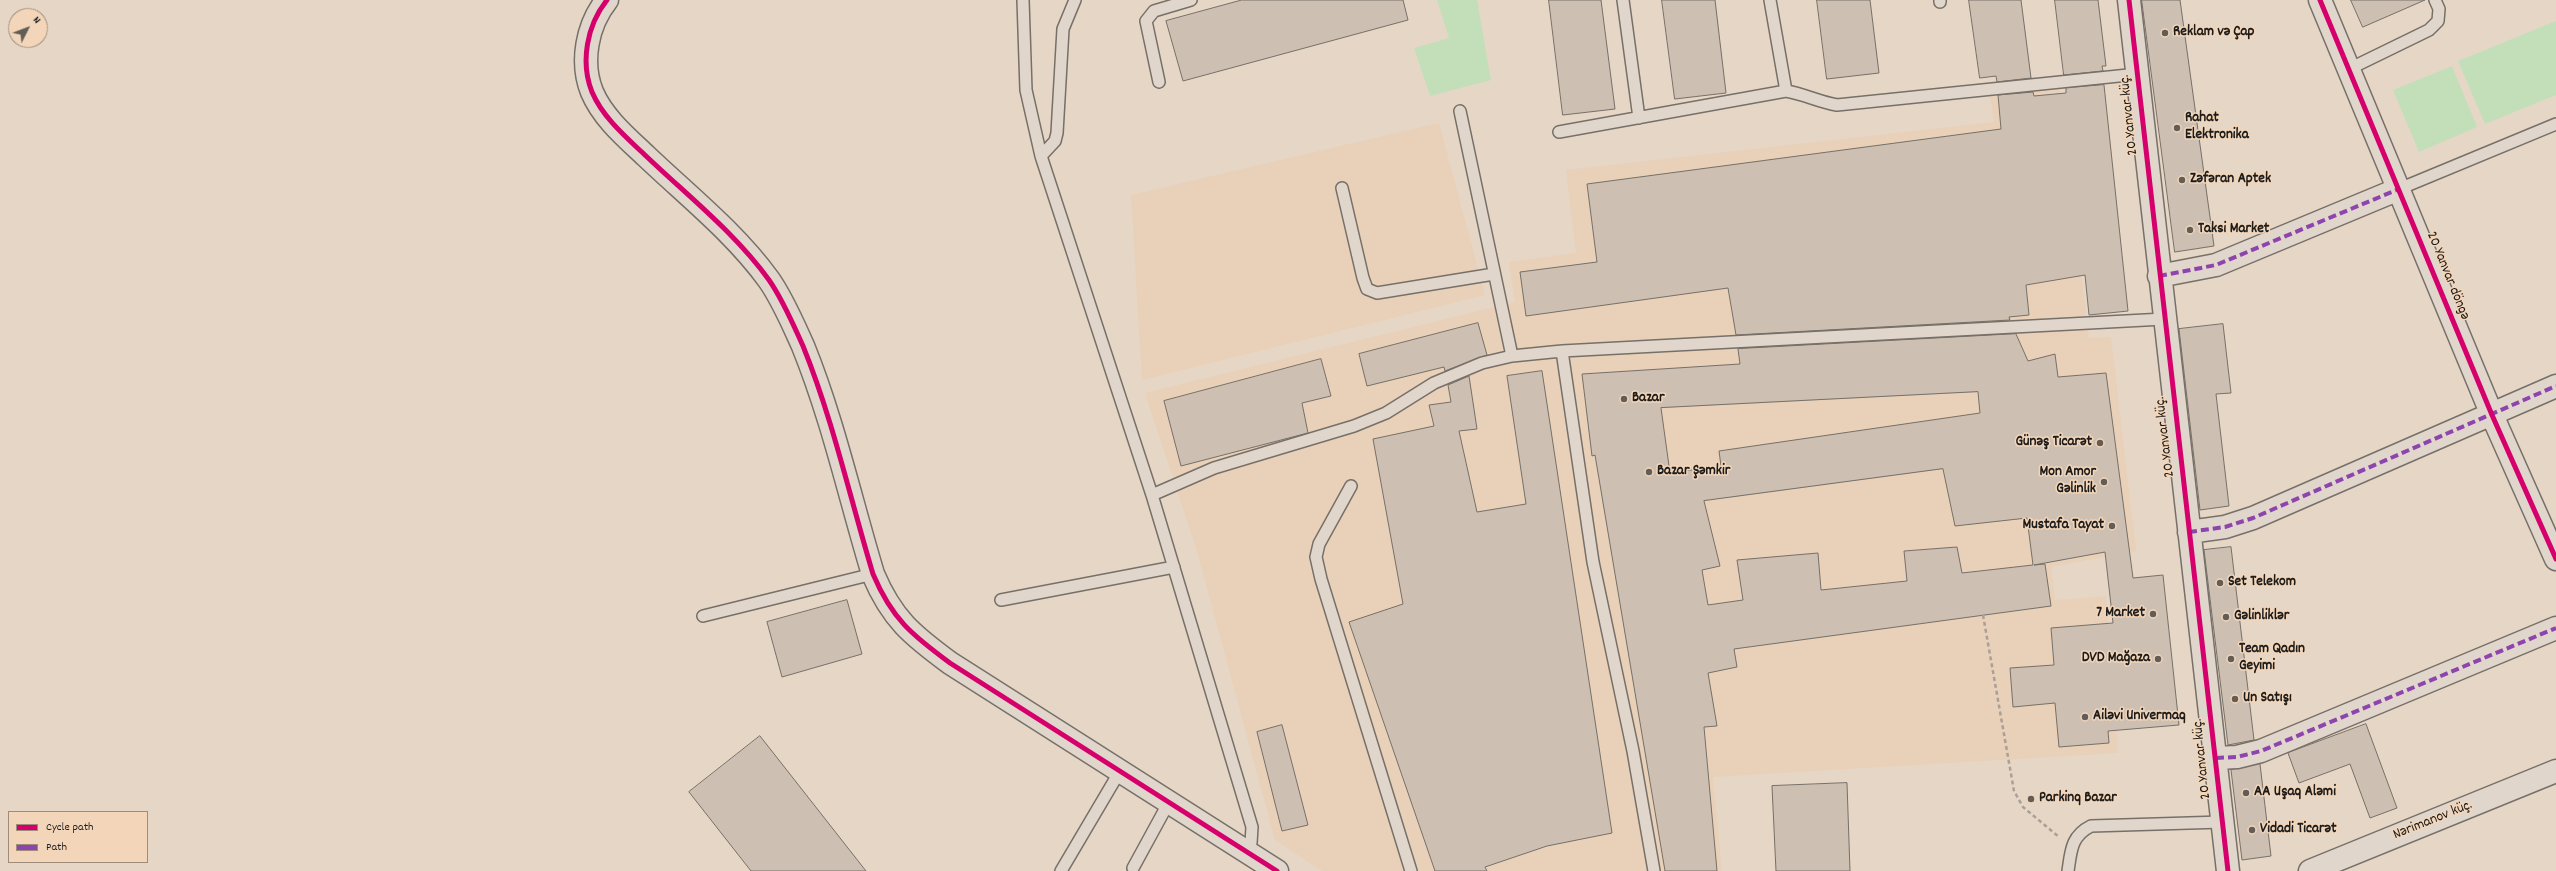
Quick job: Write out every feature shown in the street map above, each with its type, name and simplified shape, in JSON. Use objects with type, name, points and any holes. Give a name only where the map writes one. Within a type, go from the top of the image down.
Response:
[{"type":"street","points":[[607,0],[591,28],[586,47],[592,92],[619,130],[733,236],[770,282],[794,325],[814,374],[831,424],[873,574],[882,597],[895,616],[917,639],[950,663],[1277,871]]},
{"type":"street","name":"20 Yanvar küç.","points":[[2129,0],[2159,276],[2228,871]]},
{"type":"street","name":"20 Yanvar döngə","points":[[2320,0],[2492,415],[2556,559]]},
{"type":"street","points":[[2159,276],[2216,265],[2399,189]]},
{"type":"street","points":[[2189,532],[2225,527],[2253,518],[2556,386]]},
{"type":"street","points":[[2216,758],[2237,757],[2261,751],[2556,628]]},
{"type":"street","name":"Nərimanov küç.","points":[[2310,871],[2556,771]]},
{"type":"lane","points":[[1023,0],[1026,90],[1041,156],[1152,495],[1252,827],[1251,843]]},
{"type":"lane","points":[[1041,156],[1054,141],[1058,133],[1063,30],[1075,0]]},
{"type":"lane","points":[[1159,82],[1146,21],[1154,11],[1190,0]]},
{"type":"lane","points":[[1623,0],[1639,118]]},
{"type":"lane","points":[[1770,0],[1786,91]]},
{"type":"lane","points":[[2349,69],[2429,30],[2438,21],[2439,9],[2435,0]]},
{"type":"lane","points":[[1559,132],[1786,91],[1798,93],[1822,103],[1837,105],[2138,74]]},
{"type":"lane","points":[[1460,111],[1512,356]]},
{"type":"lane","points":[[2399,189],[2556,124]]},
{"type":"lane","points":[[1342,188],[1363,278],[1368,289],[1377,293],[1494,274]]},
{"type":"lane","points":[[1152,495],[1214,468],[1354,426],[1386,413],[1434,383],[1482,363],[1512,356],[1562,351],[2164,319]]},
{"type":"lane","points":[[1562,351],[1593,562],[1633,751],[1654,871]]},
{"type":"lane","points":[[1351,486],[1319,544],[1316,557],[1321,579],[1411,871]]},
{"type":"lane","points":[[1001,600],[1174,567]]},
{"type":"lane","points":[[703,616],[873,574]]},
{"type":"lane","points":[[1062,871],[1120,771]]},
{"type":"lane","points":[[1133,868],[1168,802]]},
{"type":"lane","points":[[2068,871],[2072,847],[2080,832],[2091,826],[2222,822]]},
{"type":"path","points":[[1983,615],[2014,791],[2023,807],[2072,847]]},
{"type":"shaded area","name":"Bazar Şəmkir","points":[[2059,90],[2089,338],[2111,337],[2136,551],[2051,567],[2055,600],[2106,596],[2118,753],[1713,777],[1722,871],[1322,871],[1275,840],[1197,551],[1145,393],[1515,302],[1509,262],[1576,253],[1566,170],[1994,122],[1990,95]]},
{"type":"shaded area","points":[[1439,123],[1485,295],[1142,380],[1131,195]]},
{"type":"green space","points":[[1437,0],[1477,0],[1491,80],[1430,96],[1414,48],[1449,38]]},
{"type":"green space","points":[[2556,21],[2556,95],[2485,124],[2458,61]]},
{"type":"green space","points":[[2452,66],[2477,127],[2419,152],[2393,90]]},
{"type":"building","points":[[1242,0],[1403,0],[1408,20],[1183,81],[1166,21]]},
{"type":"building","points":[[1549,0],[1601,0],[1615,109],[1563,115]]},
{"type":"building","points":[[1662,0],[1715,0],[1726,93],[1675,99]]},
{"type":"building","points":[[1817,0],[1870,0],[1879,73],[1827,79]]},
{"type":"building","points":[[1969,0],[2021,0],[2031,78],[1997,82],[1996,76],[1980,78]]},
{"type":"building","points":[[2055,0],[2098,0],[2106,66],[2102,66],[2103,71],[2064,75]]},
{"type":"building","points":[[2142,0],[2180,0],[2214,246],[2175,252]]},
{"type":"building","points":[[2351,0],[2425,0],[2363,27]]},
{"type":"building","points":[[2104,85],[2128,311],[2089,315],[2085,275],[2026,285],[2029,315],[2009,317],[2010,320],[1736,335],[1728,288],[1526,316],[1520,272],[1597,262],[1587,184],[2001,129],[1998,95],[2033,92],[2034,96],[2066,93],[2066,88]]},
{"type":"building","points":[[1478,323],[1487,355],[1445,371],[1444,367],[1367,386],[1359,354]]},
{"type":"building","points":[[2223,324],[2231,393],[2216,394],[2229,506],[2200,510],[2179,329]]},
{"type":"building","points":[[2016,334],[2028,361],[2055,354],[2058,377],[2106,373],[2133,578],[2163,575],[2179,725],[2108,731],[2109,743],[2059,747],[2055,703],[2013,707],[2010,668],[2054,665],[2051,628],[2113,623],[2105,552],[2034,565],[2045,564],[2051,606],[1734,649],[1737,667],[1708,673],[1717,726],[1704,727],[1717,871],[1665,871],[1595,455],[1592,456],[1582,374],[1740,364],[1738,349]],"holes":[[[1978,392],[1980,413],[1719,451],[1721,466],[1670,473],[1661,408]],[[1943,469],[1955,526],[2027,518],[2033,565],[1962,573],[1957,547],[1904,551],[1907,581],[1821,590],[1818,553],[1737,560],[1743,600],[1708,605],[1702,570],[1720,566],[1704,501]]]},
{"type":"building","points":[[1321,359],[1331,396],[1302,403],[1308,433],[1181,466],[1164,401]]},
{"type":"building","points":[[1542,371],[1612,833],[1547,846],[1485,867],[1487,871],[1435,871],[1349,622],[1403,604],[1373,439],[1434,426],[1429,405],[1451,402],[1448,385],[1469,376],[1477,429],[1459,431],[1477,512],[1526,504],[1507,376]]},
{"type":"building","points":[[2231,547],[2254,740],[2228,745],[2204,550]]},
{"type":"building","points":[[847,600],[862,654],[782,677],[767,622]]},
{"type":"building","points":[[2366,724],[2397,808],[2370,818],[2350,764],[2299,783],[2288,753]]},
{"type":"building","points":[[1282,725],[1308,825],[1282,831],[1257,732]]},
{"type":"building","points":[[760,736],[866,871],[751,871],[689,792]]},
{"type":"building","points":[[2260,764],[2271,856],[2242,860],[2231,770]]},
{"type":"building","points":[[1847,783],[1850,871],[1776,871],[1772,786]]},
{"type":"marked path","points":[[2159,276],[2216,265],[2399,189]]},
{"type":"marked path","points":[[2189,532],[2225,527],[2253,518],[2556,386]]},
{"type":"marked path","points":[[2216,758],[2237,757],[2261,751],[2556,628]]},
{"type":"cycle path","points":[[607,0],[600,10],[590,32],[586,56],[586,68],[592,92],[602,110],[616,127],[741,246],[769,280],[779,296],[788,312],[814,374],[841,459],[873,574],[880,590],[896,615],[904,625],[925,644],[950,663],[1277,871]]},
{"type":"cycle path","points":[[2129,0],[2228,871]]},
{"type":"cycle path","points":[[2320,0],[2492,415],[2556,559]]},
{"type":"place","name":"Reklam və Çap","points":[[2165,33]]},
{"type":"place","name":"Rahat Elektronika","points":[[2177,128]]},
{"type":"place","name":"Zəfəran Aptek","points":[[2182,180]]},
{"type":"place","name":"Taksi Market","points":[[2190,230]]},
{"type":"place","name":"Bazar","points":[[1624,399]]},
{"type":"place","name":"Günəş Ticarət","points":[[2100,443]]},
{"type":"place","name":"Bazar Şəmkir","points":[[1649,472]]},
{"type":"place","name":"Mon Amor Gəlinlik","points":[[2104,482]]},
{"type":"place","name":"Mustafa Tayat","points":[[2112,526]]},
{"type":"place","name":"Set Telekom","points":[[2220,583]]},
{"type":"place","name":"7 Market","points":[[2153,614]]},
{"type":"place","name":"Gəlinliklər","points":[[2226,617]]},
{"type":"place","name":"DVD Mağaza","points":[[2158,659]]},
{"type":"place","name":"Team Qadın Geyimi","points":[[2231,659]]},
{"type":"place","name":"Un Satışı","points":[[2235,699]]},
{"type":"place","name":"Ailəvi Univermaq","points":[[2085,717]]},
{"type":"place","name":"AA Uşaq Aləmi","points":[[2246,793]]},
{"type":"place","name":"Parkinq Bazar","points":[[2031,799]]},
{"type":"place","name":"Vidadi Ticarət","points":[[2252,830]]}]
